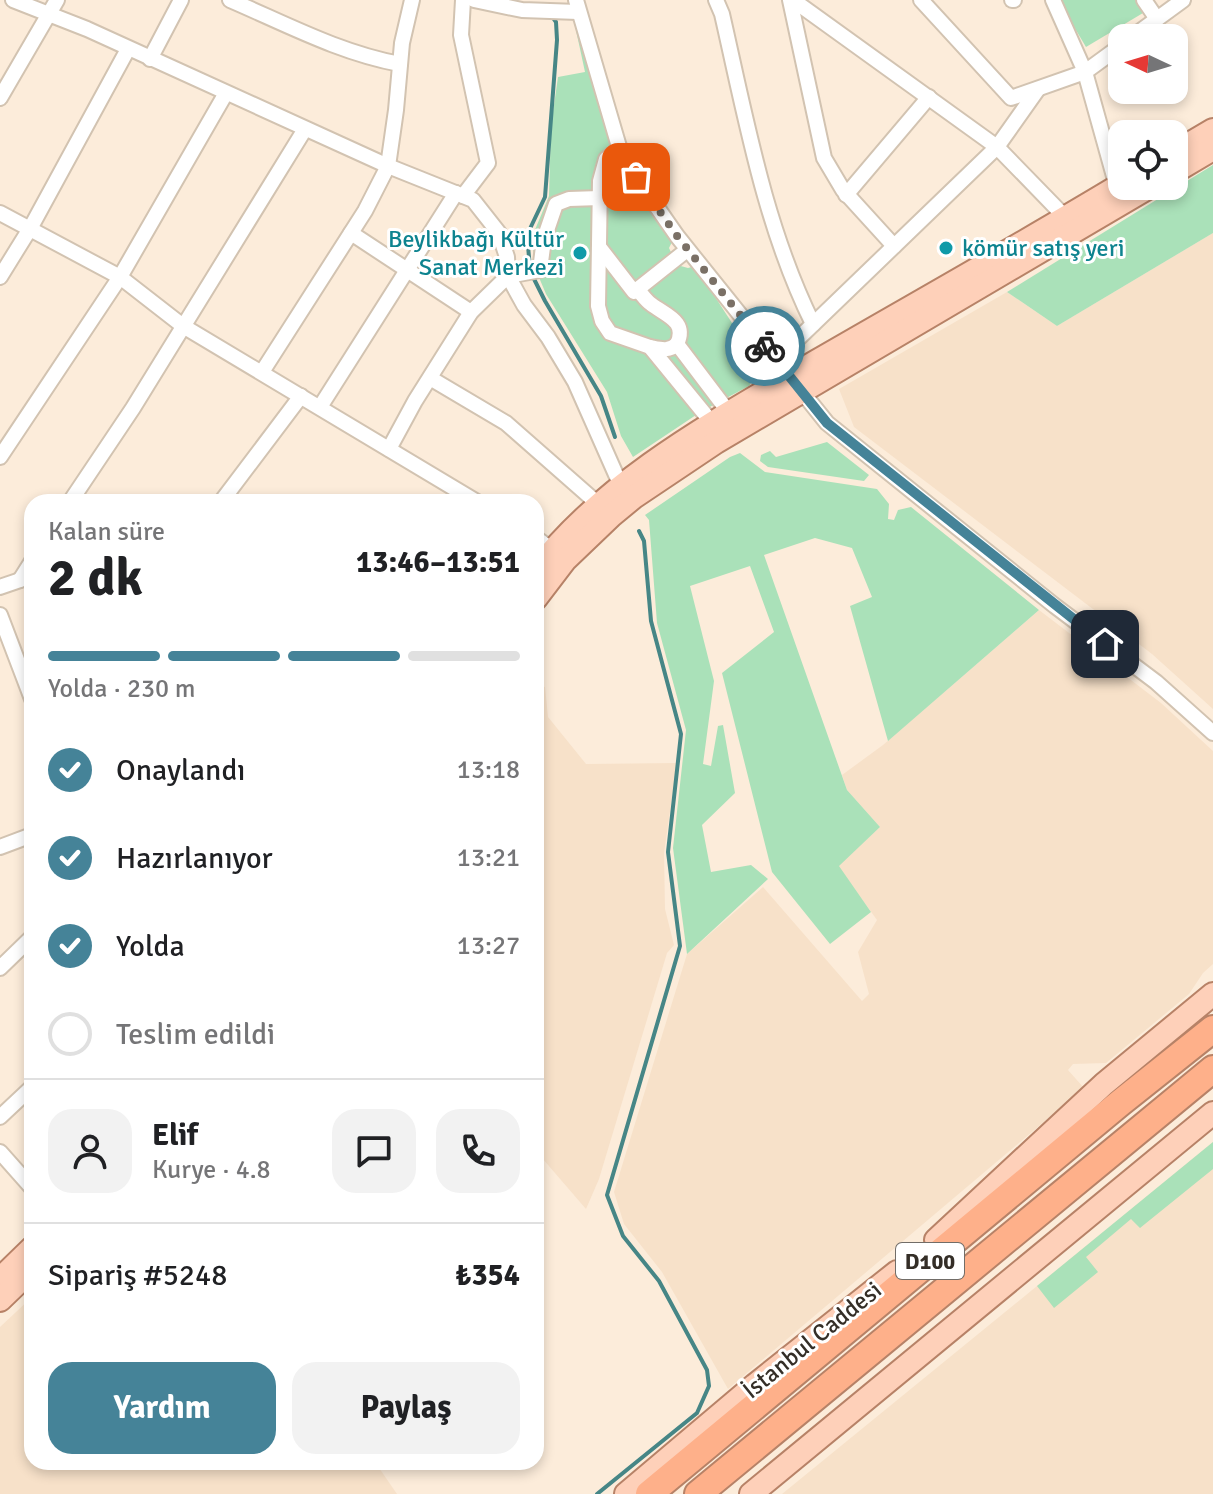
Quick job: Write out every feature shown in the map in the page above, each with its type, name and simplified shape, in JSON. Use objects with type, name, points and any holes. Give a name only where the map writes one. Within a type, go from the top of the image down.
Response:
[{"type":"highway","name":"D100","points":[[649,1494],[1213,1029]]},
{"type":"highway","name":"D100","points":[[698,1494],[1213,1069]]},
{"type":"highway","points":[[742,1417],[870,1294]]},
{"type":"main road","points":[[1188,145],[1213,130]]},
{"type":"main road","points":[[1188,164],[1213,149]]},
{"type":"main road","points":[[605,510],[621,486],[721,419],[1108,193]]},
{"type":"main road","points":[[544,572],[551,549],[605,510],[634,497],[716,442],[790,376],[1124,200]]},
{"type":"main road","name":"İstanbul Caddesi","points":[[626,1494],[755,1385],[941,1236],[1104,1084],[1213,994]]},
{"type":"main road","points":[[751,1494],[1213,1113]]},
{"type":"main road","points":[[0,1279],[24,1256]]},
{"type":"main road","points":[[0,1300],[24,1277]]},
{"type":"street","points":[[13,0],[388,166],[473,200],[499,233],[507,257],[508,276],[575,382],[621,486]]},
{"type":"street","points":[[0,98],[57,0]]},
{"type":"street","points":[[150,59],[181,0]]},
{"type":"street","points":[[230,0],[342,50],[400,64]]},
{"type":"street","points":[[262,372],[351,233],[388,166],[400,64],[412,0]]},
{"type":"street","points":[[320,407],[406,269],[460,194],[488,163],[461,35],[463,0]]},
{"type":"street","points":[[474,0],[538,11],[577,6],[622,157],[687,250],[827,423],[1055,606],[1156,682],[1213,733]]},
{"type":"street","points":[[716,0],[722,14],[759,179],[794,285],[813,324]]},
{"type":"street","points":[[791,0],[824,158],[846,195],[894,246]]},
{"type":"street","points":[[791,0],[997,147],[1066,218]]},
{"type":"street","points":[[921,0],[1011,98],[1085,72],[1108,55]]},
{"type":"street","points":[[1053,0],[1085,72],[1108,147]]},
{"type":"street","points":[[1144,0],[1157,19]]},
{"type":"street","points":[[1150,24],[1183,0]]},
{"type":"street","points":[[0,277],[31,227],[128,49]]},
{"type":"street","points":[[790,376],[813,324],[997,147],[1038,89]]},
{"type":"street","points":[[0,457],[120,277],[226,93]]},
{"type":"street","points":[[846,195],[929,97]]},
{"type":"street","points":[[75,494],[133,408],[305,129]]},
{"type":"street","points":[[620,148],[606,159],[600,181],[598,306],[602,321],[610,333],[650,347],[672,349],[677,344],[680,331],[676,321],[654,307],[637,289]]},
{"type":"street","points":[[389,449],[471,312],[508,276],[540,270],[544,239],[556,204],[569,199],[600,198]]},
{"type":"street","points":[[0,213],[120,277],[183,326],[389,449],[452,494]]},
{"type":"street","points":[[351,233],[471,312]]},
{"type":"street","points":[[600,248],[634,292],[687,250]]},
{"type":"street","points":[[677,344],[721,419]]},
{"type":"street","points":[[650,347],[721,419]]},
{"type":"street","points":[[430,378],[506,423],[605,510]]},
{"type":"street","points":[[227,494],[301,396]]},
{"type":"street","points":[[0,587],[24,579]]},
{"type":"street","points":[[0,615],[24,678]]},
{"type":"street","points":[[0,847],[24,838]]},
{"type":"street","points":[[0,968],[24,945]]},
{"type":"street","points":[[0,1117],[24,1094]]},
{"type":"street","points":[[0,1152],[24,1179]]},
{"type":"shaded area","points":[[1213,233],[1213,709],[1152,654],[854,427],[839,389],[1007,292],[1057,326]]},
{"type":"shaded area","points":[[1039,610],[1161,703],[1213,751],[1213,964],[1189,994],[1106,1063],[1073,1064],[1068,1070],[1084,1088],[728,1389],[662,1272],[624,1224],[614,1192],[687,954],[763,887],[862,1001],[869,994],[858,952],[877,920],[838,866],[880,827],[847,790],[842,775],[883,745]]},
{"type":"shaded area","points":[[544,687],[548,717],[586,764],[677,763],[664,853],[665,909],[674,945],[667,953],[599,1179],[586,1209],[544,1160]]},
{"type":"shaded area","points":[[1213,1142],[1213,1494],[782,1494],[1037,1286]]},
{"type":"shaded area","points":[[24,1304],[24,1470],[380,1470],[397,1494],[0,1494],[0,1327]]},
{"type":"green space","points":[[1058,0],[1135,0],[1143,13],[1125,24],[1108,24],[1108,34],[1086,47]]},
{"type":"green space","points":[[576,20],[609,136],[673,240],[669,248],[677,265],[695,266],[756,360],[754,378],[749,386],[702,411],[633,457],[621,436],[607,392],[546,294],[535,268],[532,237],[549,196],[551,126],[558,77],[585,72]]},
{"type":"green space","points":[[1213,165],[1213,233],[1057,326],[1007,292],[1156,200],[1188,200],[1188,180]]},
{"type":"green space","points":[[827,442],[869,475],[864,481],[768,467],[760,461],[761,455],[770,451],[776,457]]},
{"type":"green space","points":[[740,453],[765,472],[877,489],[889,504],[888,519],[894,520],[898,510],[911,507],[1039,610],[888,741],[850,606],[872,597],[852,548],[815,538],[764,555],[847,790],[880,827],[839,866],[871,912],[830,944],[772,872],[722,673],[774,632],[750,566],[690,586],[714,681],[703,764],[711,766],[718,726],[723,725],[735,793],[702,825],[711,872],[751,865],[768,879],[687,954],[673,848],[686,730],[657,623],[649,520],[645,515]]},
{"type":"green space","points":[[1213,1142],[1213,1169],[1140,1228],[1131,1219],[1086,1257],[1098,1272],[1054,1308],[1037,1286]]},
{"type":"waterway","points":[[530,268],[527,235],[545,197],[557,40],[556,22],[551,15]]},
{"type":"waterway","points":[[533,277],[601,396],[615,437]]},
{"type":"waterway","points":[[597,1494],[697,1413],[709,1386],[707,1370],[659,1281],[623,1236],[607,1195],[680,946],[668,852],[681,734],[651,621],[644,541],[639,531]]},
{"type":"way so far","points":[[636,177],[677,236],[765,346]]},
{"type":"place","name":"kömür satış yeri","points":[[946,248]]},
{"type":"place","name":"Beylikbağı Kültür Sanat Merkezi","points":[[580,253]]},
{"type":"route","points":[[765,346],[827,423],[1105,644]]}]
